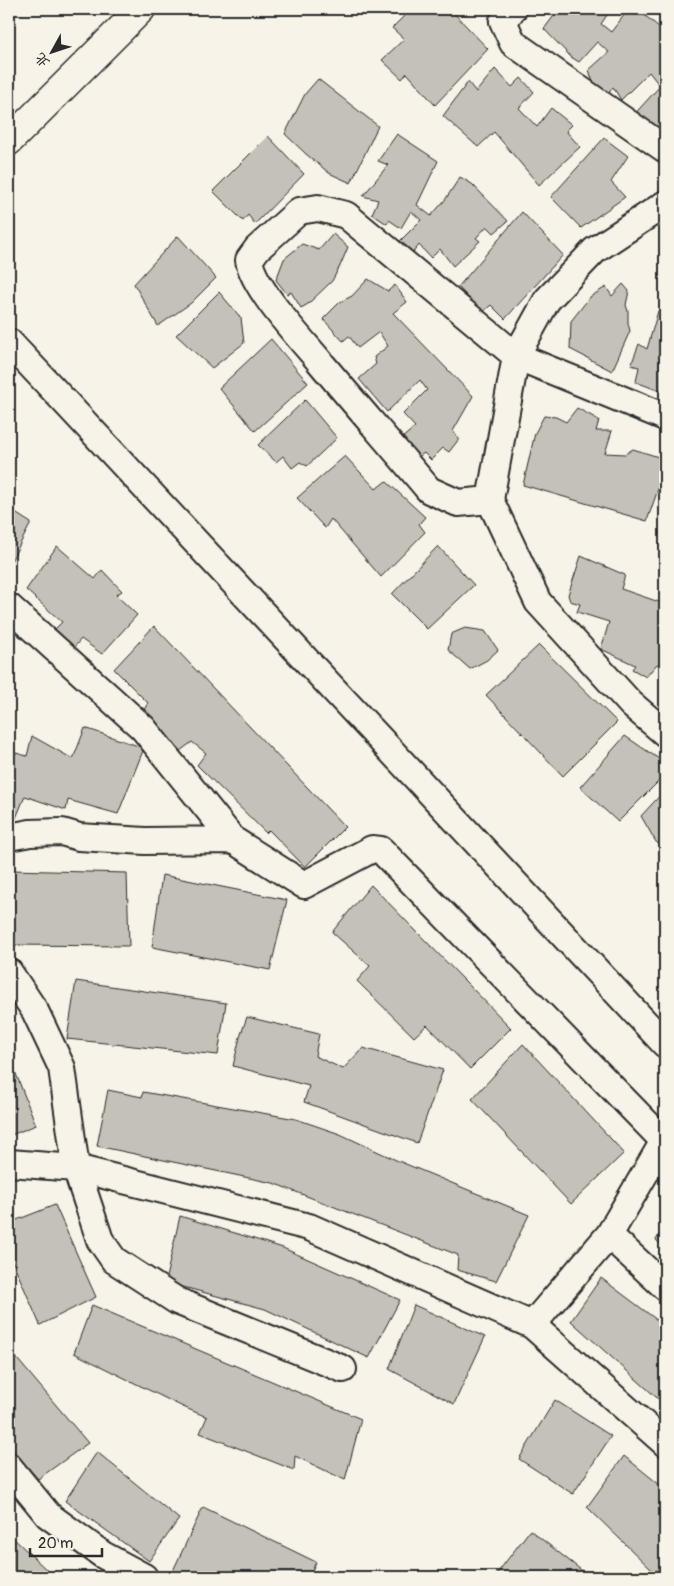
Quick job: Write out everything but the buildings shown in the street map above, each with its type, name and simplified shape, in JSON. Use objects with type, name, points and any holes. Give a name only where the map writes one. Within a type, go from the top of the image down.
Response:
[{"type":"street","points":[[9,141],[141,9]]},
{"type":"street","points":[[513,9],[503,20],[514,43],[665,149]]},
{"type":"street","points":[[665,204],[595,250],[547,300],[516,356],[490,500],[538,602],[631,704],[665,733]]},
{"type":"street","points":[[490,500],[458,503],[429,490],[264,293],[255,277],[250,260],[258,249],[300,211],[318,208],[346,216],[516,356],[665,417]]},
{"type":"street","points":[[9,342],[664,1041]]},
{"type":"street","points":[[9,607],[143,728],[233,840],[304,884],[372,849],[381,850],[664,1141],[609,1235],[532,1325]]},
{"type":"street","points":[[9,836],[62,832],[79,837],[145,841],[233,840]]},
{"type":"street","points":[[9,972],[35,1011],[62,1068],[76,1168],[100,1240],[114,1260],[177,1301],[342,1370]]},
{"type":"street","points":[[9,1163],[76,1168],[309,1227],[532,1325],[665,1443]]},
{"type":"street","points":[[609,1235],[665,1286]]},
{"type":"street","points":[[9,1467],[48,1515],[103,1555],[144,1577]]}]
